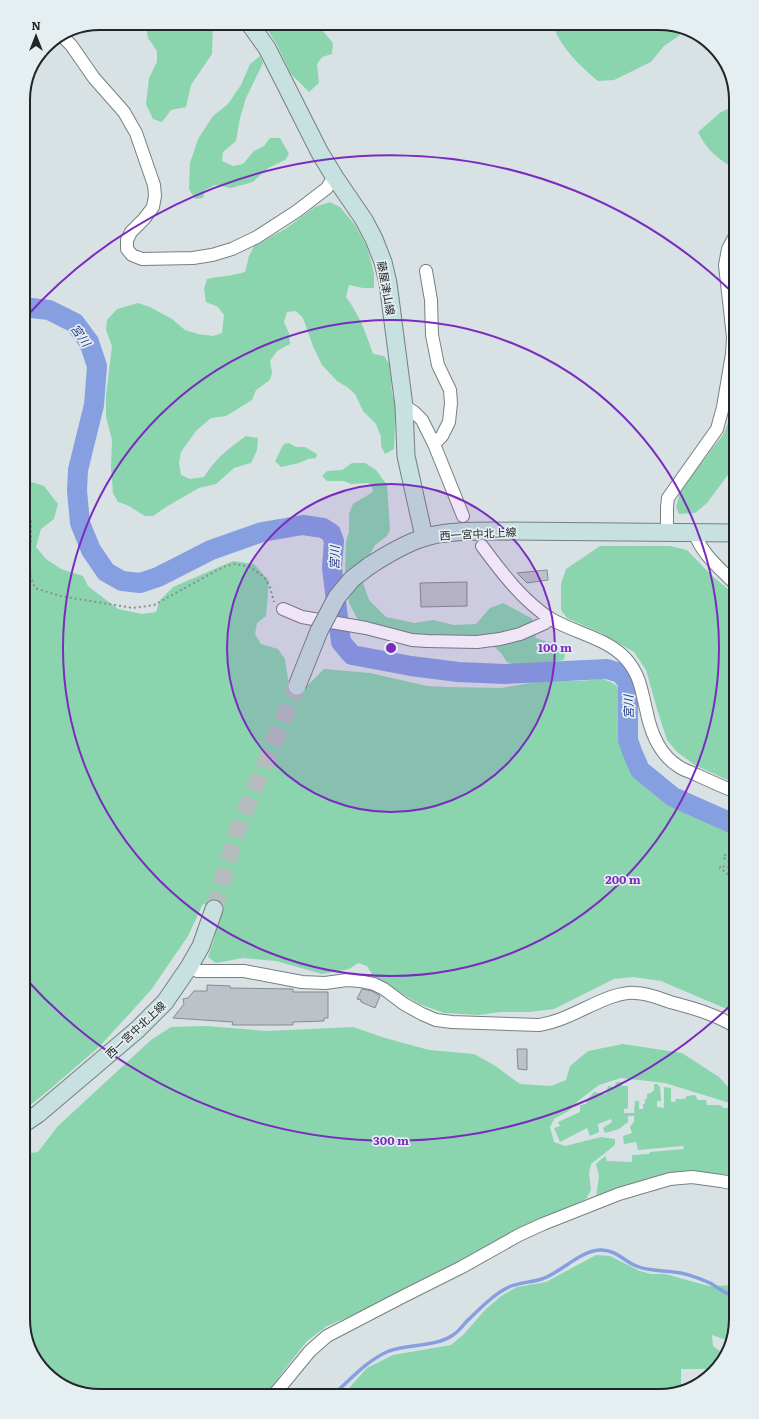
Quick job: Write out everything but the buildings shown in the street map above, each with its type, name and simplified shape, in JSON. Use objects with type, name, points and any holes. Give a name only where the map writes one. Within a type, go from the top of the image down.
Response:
[{"type":"main road","name":"藤屋津山線","points":[[254,30],[267,48],[302,119],[334,176],[364,220],[374,239],[383,262],[388,283],[404,406],[406,456],[424,537]]},
{"type":"main road","name":"西一宮中北上線","points":[[297,686],[320,631],[337,597],[352,579],[369,566],[401,547],[424,537],[458,532],[494,531],[729,533]]},
{"type":"main road","name":"西一宮中北上線","points":[[30,1119],[137,1030],[165,1002],[189,968],[201,946],[214,909]]},
{"type":"street","points":[[65,40],[71,45],[94,78],[124,112],[136,134],[154,185],[155,196],[152,207],[144,220],[131,232],[127,240],[127,249],[132,255],[142,259],[193,258],[212,255],[232,249],[257,237],[297,211],[327,188],[334,176]]},
{"type":"street","points":[[729,247],[725,265],[729,301]]},
{"type":"street","points":[[426,271],[431,300],[432,335],[438,365],[450,390],[451,403],[449,422],[442,436],[434,444]]},
{"type":"street","points":[[666,532],[666,507],[668,498],[717,429],[723,407],[729,372]]},
{"type":"street","points":[[404,406],[414,412],[422,420],[434,444],[463,516]]},
{"type":"street","points":[[694,533],[697,541],[708,556],[729,577]]},
{"type":"street","points":[[482,546],[515,588],[550,618],[608,646],[624,657],[634,668],[640,681],[649,723],[665,755],[678,766],[729,789]]},
{"type":"street","points":[[283,609],[302,617],[366,628],[412,640],[477,642],[500,639],[520,634],[545,623],[550,618]]},
{"type":"street","points":[[189,968],[197,971],[244,971],[302,982],[325,983],[347,980],[360,981],[374,984],[384,989],[404,1004],[422,1014],[436,1020],[452,1022],[539,1025],[564,1019],[610,998],[624,993],[634,992],[646,994],[707,1012],[729,1022]]},
{"type":"street","points":[[279,1389],[310,1351],[327,1336],[462,1267],[519,1235],[619,1194],[670,1179],[692,1177],[729,1183]]},
{"type":"path","points":[[30,520],[30,549]]},
{"type":"path","points":[[30,574],[35,588],[60,596],[133,608],[154,605],[223,567],[235,564],[250,567],[264,578],[270,587],[275,603],[283,609]]},
{"type":"path","points":[[729,856],[724,856],[724,858],[729,861]]},
{"type":"path","points":[[729,867],[720,866],[720,868],[728,875],[729,879]]},
{"type":"green space","points":[[146,30],[213,30],[212,54],[191,85],[186,107],[171,110],[162,122],[153,119],[146,104],[149,78],[157,62],[157,51],[148,38]]},
{"type":"green space","points":[[268,30],[322,30],[333,43],[332,54],[322,57],[317,64],[319,83],[309,92],[291,74],[276,43]]},
{"type":"green space","points":[[554,30],[664,30],[680,34],[664,46],[651,62],[614,80],[598,81],[577,62],[565,48]]},
{"type":"green space","points":[[260,56],[263,63],[246,98],[240,118],[236,141],[223,152],[222,161],[233,166],[243,164],[254,151],[264,146],[270,138],[280,138],[289,154],[285,160],[268,168],[253,182],[231,188],[215,185],[205,190],[203,198],[195,199],[189,189],[190,163],[198,139],[213,116],[228,104],[241,85],[250,64]]},
{"type":"green space","points":[[729,108],[729,165],[710,150],[698,132],[721,112]]},
{"type":"green space","points":[[330,202],[340,207],[355,225],[367,247],[374,273],[374,288],[363,288],[349,285],[346,297],[362,324],[373,354],[384,356],[390,365],[392,394],[398,410],[395,420],[394,449],[385,454],[381,446],[381,437],[376,424],[363,411],[355,394],[337,381],[322,365],[313,346],[303,318],[296,311],[287,312],[284,322],[289,333],[290,344],[277,351],[270,361],[272,372],[270,380],[256,390],[252,400],[226,416],[211,418],[196,431],[181,452],[179,463],[181,475],[190,479],[204,477],[223,454],[246,436],[258,438],[257,450],[251,463],[234,468],[216,484],[199,488],[153,516],[145,516],[127,505],[118,502],[113,493],[111,467],[112,440],[106,417],[106,396],[112,346],[106,330],[107,320],[117,309],[138,303],[150,307],[172,319],[185,330],[213,336],[222,333],[224,315],[218,307],[206,302],[204,289],[207,279],[245,272],[249,256],[254,246],[285,229],[315,207]]},
{"type":"green space","points":[[729,420],[729,473],[707,503],[695,513],[679,514],[676,507],[681,489],[723,435]]},
{"type":"green space","points":[[289,443],[296,447],[305,447],[317,454],[316,458],[281,467],[275,461],[284,444]]},
{"type":"green space","points":[[352,463],[365,463],[376,470],[387,485],[390,530],[387,536],[375,545],[370,554],[363,583],[369,600],[386,617],[415,623],[433,620],[454,625],[476,624],[490,608],[503,603],[533,619],[531,624],[536,638],[556,645],[565,653],[564,660],[521,667],[507,662],[501,653],[485,638],[429,638],[367,624],[358,620],[349,603],[345,573],[346,541],[349,532],[349,514],[353,504],[373,491],[371,484],[351,484],[344,481],[327,481],[322,476],[327,471],[342,470]]},
{"type":"green space","points":[[30,481],[44,486],[58,504],[54,519],[41,529],[36,547],[46,559],[61,569],[83,576],[88,586],[118,609],[142,614],[156,612],[160,600],[173,587],[233,561],[254,564],[269,581],[266,616],[257,623],[255,634],[261,644],[278,649],[285,659],[289,686],[303,690],[324,669],[370,673],[427,686],[446,687],[501,688],[549,680],[580,681],[602,679],[611,682],[621,690],[623,696],[624,749],[626,756],[632,764],[666,797],[681,807],[729,826],[729,1010],[661,981],[633,977],[614,979],[554,1009],[529,1012],[500,1012],[479,1015],[444,1013],[419,1004],[373,976],[367,966],[358,963],[349,969],[322,974],[276,961],[243,958],[216,963],[208,957],[223,908],[203,904],[188,936],[151,990],[100,1046],[30,1105]]},
{"type":"green space","points":[[600,546],[670,546],[687,550],[711,575],[729,590],[729,781],[695,765],[677,752],[667,740],[646,670],[634,652],[601,633],[567,618],[561,610],[561,584],[566,569]]},
{"type":"green space","points":[[206,1026],[267,1031],[353,1027],[385,1038],[429,1050],[474,1054],[494,1065],[520,1084],[551,1086],[566,1080],[570,1066],[588,1051],[623,1044],[682,1053],[719,1077],[729,1088],[729,1103],[665,1083],[621,1078],[599,1085],[578,1101],[570,1110],[554,1119],[550,1127],[554,1142],[565,1146],[601,1137],[615,1139],[615,1145],[591,1164],[589,1173],[591,1190],[586,1199],[530,1223],[488,1247],[377,1305],[327,1326],[307,1341],[271,1389],[86,1388],[69,1382],[54,1372],[47,1365],[35,1346],[31,1333],[30,1153],[38,1152],[58,1126],[151,1040],[171,1027]]},
{"type":"green space","points":[[616,1082],[622,1082],[622,1086],[628,1086],[628,1108],[624,1109],[624,1113],[634,1113],[635,1101],[639,1101],[639,1109],[643,1109],[645,1099],[647,1099],[647,1094],[654,1090],[654,1084],[657,1084],[660,1087],[661,1101],[657,1101],[657,1107],[664,1108],[664,1087],[671,1088],[671,1102],[675,1102],[676,1099],[685,1099],[687,1096],[695,1095],[698,1100],[706,1100],[707,1105],[720,1105],[724,1108],[729,1108],[729,1177],[718,1175],[596,1198],[599,1176],[596,1164],[605,1156],[607,1161],[632,1162],[632,1155],[684,1149],[683,1146],[638,1150],[636,1142],[624,1144],[623,1136],[632,1133],[630,1127],[634,1122],[634,1116],[628,1116],[628,1122],[619,1129],[605,1133],[603,1128],[612,1122],[611,1119],[598,1124],[599,1132],[590,1136],[587,1128],[560,1142],[554,1128],[560,1126],[558,1122],[580,1112],[580,1105],[586,1104],[587,1100],[594,1092],[606,1094],[608,1086],[615,1087]]},
{"type":"green space","points":[[596,1255],[610,1256],[640,1271],[651,1274],[665,1274],[709,1286],[729,1285],[729,1319],[727,1337],[726,1340],[712,1335],[713,1346],[721,1352],[712,1365],[708,1369],[681,1369],[681,1386],[673,1388],[348,1389],[367,1368],[393,1355],[451,1345],[464,1334],[485,1310],[501,1296],[517,1287],[546,1282]]},
{"type":"waterway","name":"宮川","points":[[30,308],[49,310],[75,323],[89,342],[97,366],[94,405],[78,470],[77,491],[80,523],[91,550],[106,572],[122,581],[140,583],[158,577],[211,550],[262,532],[303,525],[323,528],[331,533],[334,541],[332,568],[341,642],[352,655],[411,666],[458,672],[505,674],[607,669],[620,673],[628,682],[628,740],[640,770],[673,797],[729,822]]},
{"type":"waterway","points":[[340,1389],[366,1365],[381,1355],[397,1349],[438,1342],[446,1339],[457,1332],[484,1304],[500,1292],[514,1285],[542,1279],[584,1254],[599,1250],[609,1251],[634,1265],[646,1269],[679,1273],[690,1276],[710,1283],[729,1294]]},
{"type":"tunnel","points":[[214,909],[237,831],[297,686]]}]
